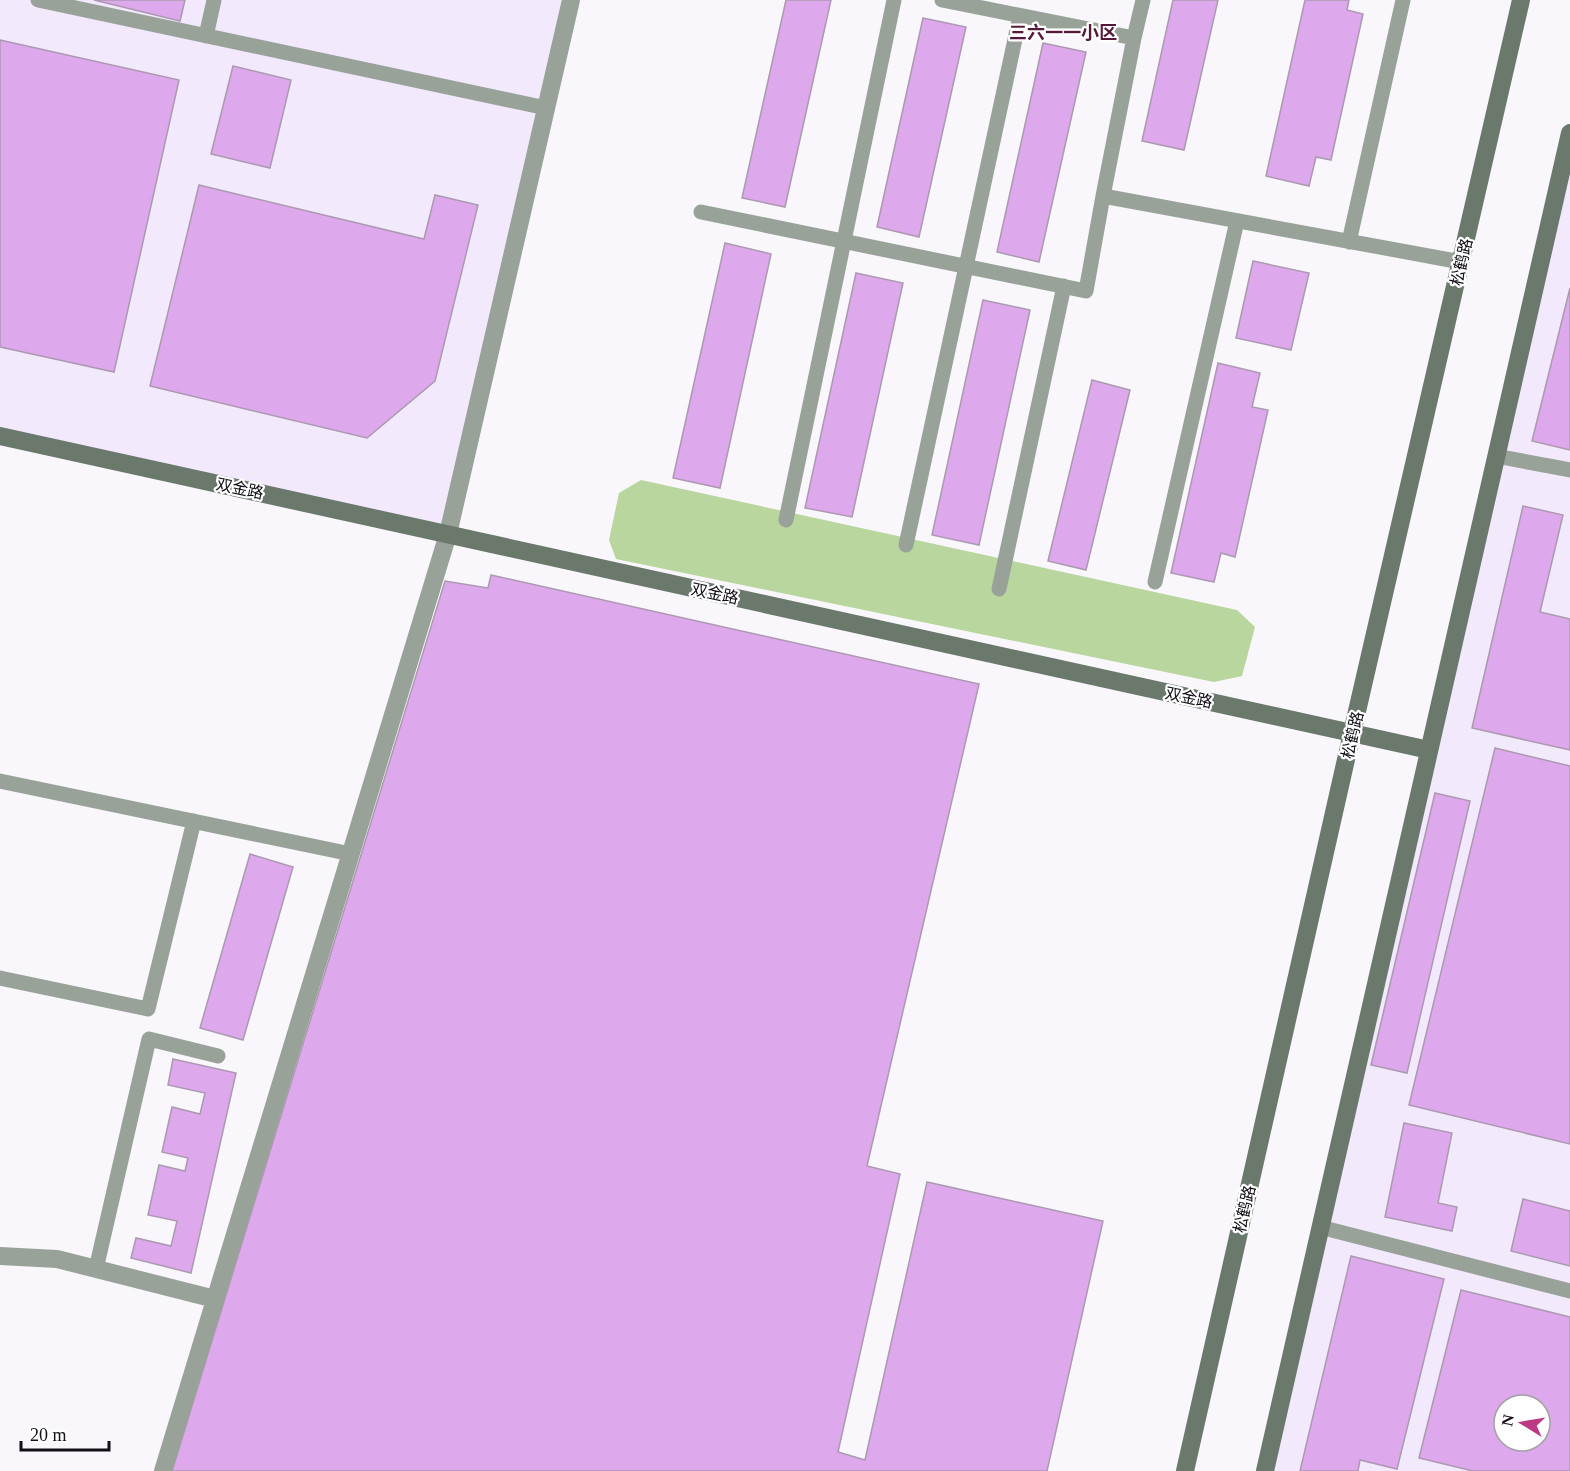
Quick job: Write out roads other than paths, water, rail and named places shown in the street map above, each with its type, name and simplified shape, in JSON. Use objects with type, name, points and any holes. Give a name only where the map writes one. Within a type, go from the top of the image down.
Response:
[{"type":"main road","name":"松鹤路","points":[[1185,1471],[1521,0]]},
{"type":"main road","points":[[1265,1471],[1496,456],[1564,184],[1570,133]]},
{"type":"main road","name":"双金路","points":[[0,436],[1429,750]]},
{"type":"street","points":[[163,1471],[448,534],[571,0]]},
{"type":"street","points":[[0,1256],[57,1259],[215,1299]]},
{"type":"lane","points":[[38,0],[546,108]]},
{"type":"lane","points":[[206,36],[214,0]]},
{"type":"lane","points":[[786,520],[894,0]]},
{"type":"lane","points":[[942,0],[1134,38]]},
{"type":"lane","points":[[701,212],[1086,291],[1143,0]]},
{"type":"lane","points":[[1350,242],[1403,0]]},
{"type":"lane","points":[[906,545],[1020,16]]},
{"type":"lane","points":[[1103,196],[1461,262]]},
{"type":"lane","points":[[1155,582],[1237,221]]},
{"type":"lane","points":[[999,589],[1064,286]]},
{"type":"lane","points":[[1496,456],[1570,470]]},
{"type":"lane","points":[[0,781],[351,854]]},
{"type":"lane","points":[[0,978],[148,1009],[194,821]]},
{"type":"lane","points":[[96,1269],[149,1039],[218,1056]]},
{"type":"lane","points":[[1320,1227],[1570,1291]]},
{"type":"district","name":"三六一一小区","points":[[1063,33]]}]
